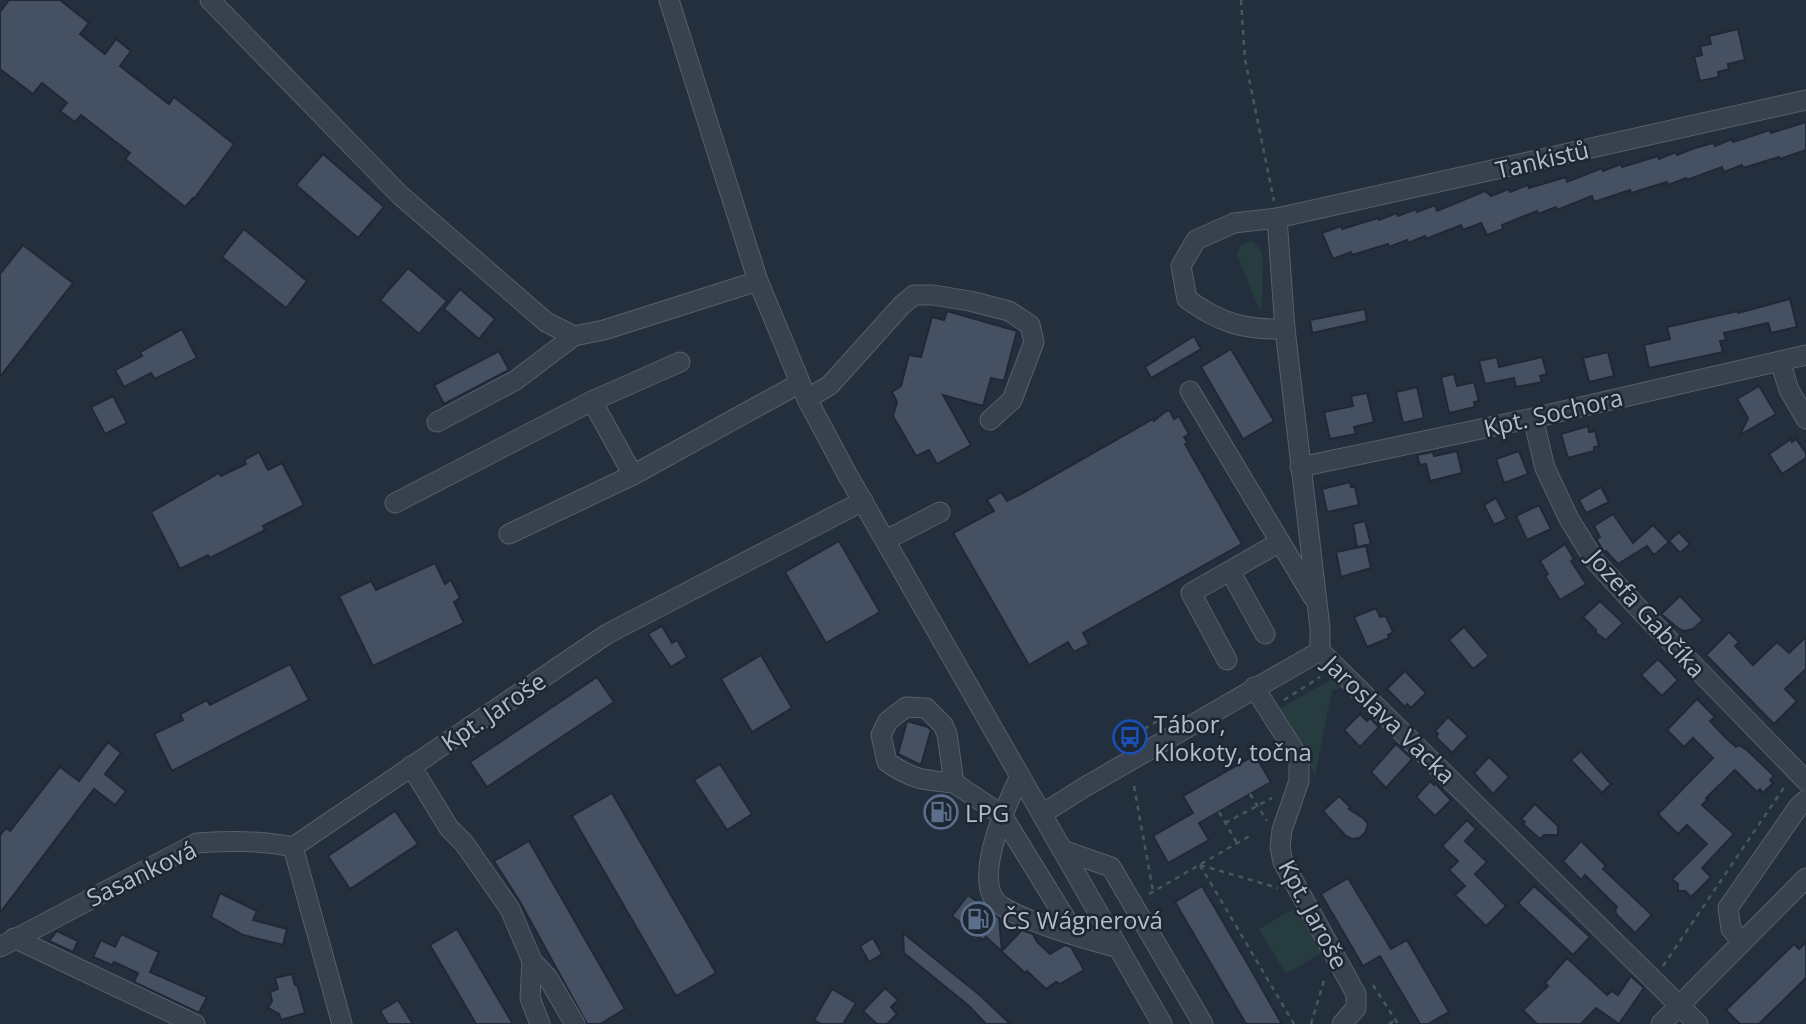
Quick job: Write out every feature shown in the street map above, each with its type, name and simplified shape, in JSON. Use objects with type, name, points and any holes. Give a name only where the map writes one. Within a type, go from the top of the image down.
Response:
[{"type":"street","points":[[210,0],[400,195],[546,322],[574,336]]},
{"type":"street","points":[[669,0],[758,281],[804,391],[863,501],[1163,1024]]},
{"type":"street","name":"Tankistů","points":[[1285,329],[1266,330],[1212,317],[1187,299],[1181,266],[1196,240],[1234,223],[1277,218],[1806,100]]},
{"type":"street","name":"Jaroslava Vacka","points":[[1277,218],[1285,329],[1321,628],[1320,651],[1698,1024]]},
{"type":"street","points":[[437,422],[516,380],[574,336],[604,330],[758,281]]},
{"type":"street","points":[[509,534],[804,391],[830,384],[901,305],[914,295],[970,301],[1009,311],[1030,325],[1034,342],[1012,400],[990,420]]},
{"type":"street","name":"Kpt. Sochora","points":[[1300,467],[1533,418],[1806,355]]},
{"type":"street","points":[[1780,361],[1789,390],[1806,419]]},
{"type":"street","points":[[395,503],[592,401],[680,362]]},
{"type":"street","points":[[1190,391],[1317,604]]},
{"type":"street","points":[[592,401],[633,475]]},
{"type":"street","name":"Jozefa Gabčíka","points":[[1533,418],[1545,468],[1569,519],[1595,561],[1801,775]]},
{"type":"street","name":"Kpt. Jaroše","points":[[293,847],[607,634],[863,501]]},
{"type":"street","points":[[886,540],[940,512]]},
{"type":"street","points":[[1227,660],[1191,593],[1280,542]]},
{"type":"street","points":[[1230,570],[1265,634]]},
{"type":"street","points":[[1042,814],[1254,687],[1320,651]]},
{"type":"street","name":"Kpt. Jaroše","points":[[1254,687],[1299,758],[1299,781],[1282,830],[1280,847],[1283,862],[1356,994],[1356,1008],[1342,1024]]},
{"type":"street","points":[[954,783],[947,734],[943,725],[926,708],[906,707],[888,722],[881,735],[887,762],[906,775],[921,780],[954,783],[1002,815],[1075,934]]},
{"type":"street","points":[[411,766],[449,828],[464,843],[510,909],[533,961],[548,978],[575,1024]]},
{"type":"street","points":[[1020,776],[1002,815],[988,870],[993,899],[1004,909],[1119,948]]},
{"type":"street","points":[[1742,942],[1731,929],[1728,908],[1798,806],[1806,800]]},
{"type":"street","name":"Sasanková","points":[[7,943],[197,843],[229,841],[293,847]]},
{"type":"street","points":[[293,847],[342,1024]]},
{"type":"street","points":[[1062,850],[1111,867],[1203,1024]]},
{"type":"street","points":[[1661,1024],[1806,878]]},
{"type":"street","points":[[7,943],[195,1024]]},
{"type":"street","points":[[533,961],[530,998],[540,1024]]},
{"type":"path","points":[[1241,0],[1245,59],[1277,218]]},
{"type":"path","points":[[1274,706],[1320,677]]},
{"type":"path","points":[[1126,740],[1166,716]]},
{"type":"path","points":[[1659,970],[1801,775]]},
{"type":"path","points":[[1134,786],[1153,891]]},
{"type":"path","points":[[1250,794],[1269,824]]},
{"type":"path","points":[[1226,824],[1276,797]]},
{"type":"path","points":[[1219,812],[1237,843]]},
{"type":"path","points":[[1146,895],[1253,834]]},
{"type":"path","points":[[1200,866],[1277,888]]},
{"type":"path","points":[[1200,866],[1294,1024]]},
{"type":"path","points":[[1311,1024],[1332,952]]},
{"type":"path","points":[[1356,994],[1373,985],[1397,1022],[1389,1024]]},
{"type":"green space","points":[[1251,241],[1259,247],[1263,258],[1262,311],[1237,255],[1240,245]]},
{"type":"green space","points":[[1334,678],[1347,690],[1332,690],[1315,775],[1279,709]]},
{"type":"green space","points":[[1295,908],[1322,953],[1286,974],[1259,929]]},
{"type":"building","points":[[9,0],[60,0],[89,23],[80,34],[105,54],[116,39],[131,51],[120,66],[169,104],[174,97],[234,144],[194,199],[185,207],[125,159],[130,153],[81,115],[75,122],[60,111],[67,103],[42,83],[33,94],[0,69],[0,12]]},
{"type":"building","points":[[1738,29],[1745,60],[1728,64],[1729,69],[1718,72],[1719,77],[1700,81],[1694,57],[1702,55],[1700,46],[1711,44],[1709,36]]},
{"type":"building","points":[[1806,122],[1806,150],[1724,172],[1722,167],[1687,180],[1686,178],[1668,185],[1667,182],[1631,193],[1630,190],[1594,202],[1592,196],[1557,210],[1556,207],[1538,214],[1537,211],[1502,225],[1503,229],[1487,235],[1481,223],[1463,230],[1461,225],[1426,239],[1425,236],[1408,243],[1407,240],[1389,247],[1388,244],[1333,259],[1322,233],[1341,226],[1342,229],[1378,218],[1379,220],[1397,213],[1398,216],[1416,209],[1417,212],[1435,205],[1437,211],[1485,191],[1491,196],[1509,189],[1510,192],[1528,185],[1529,188],[1566,177],[1567,182],[1602,168],[1603,171],[1621,164],[1622,167],[1658,156],[1659,159],[1676,152],[1677,155],[1713,143],[1715,146],[1732,139],[1733,142]]},
{"type":"building","points":[[323,154],[384,207],[358,238],[296,185]]},
{"type":"building","points":[[244,229],[307,281],[286,308],[222,257]]},
{"type":"building","points":[[23,245],[73,283],[0,377],[0,274]]},
{"type":"building","points":[[408,268],[447,301],[419,334],[380,300]]},
{"type":"building","points":[[460,289],[495,319],[479,339],[444,309]]},
{"type":"building","points":[[1790,299],[1797,327],[1771,333],[1768,323],[1724,333],[1726,340],[1720,341],[1723,352],[1649,368],[1644,345],[1670,339],[1667,327],[1738,313]]},
{"type":"building","points":[[1365,309],[1367,321],[1312,333],[1310,320]]},
{"type":"building","points":[[947,311],[1017,331],[1004,381],[991,378],[983,406],[943,395],[971,445],[937,464],[929,450],[916,456],[893,416],[897,402],[892,392],[901,386],[909,355],[921,357],[932,317],[944,320]]},
{"type":"building","points":[[182,329],[197,358],[155,379],[151,373],[124,387],[115,370],[142,356],[140,352]]},
{"type":"building","points":[[1194,336],[1201,349],[1151,378],[1145,367]]},
{"type":"building","points":[[1231,349],[1274,421],[1243,439],[1201,367]]},
{"type":"building","points":[[499,351],[509,370],[444,404],[434,385]]},
{"type":"building","points":[[1608,352],[1614,376],[1589,382],[1583,358]]},
{"type":"building","points":[[1497,357],[1499,367],[1542,357],[1547,374],[1540,376],[1542,382],[1516,387],[1514,378],[1485,384],[1479,361]]},
{"type":"building","points":[[1454,374],[1457,386],[1474,382],[1479,401],[1474,402],[1475,407],[1449,413],[1441,377]]},
{"type":"building","points":[[1759,386],[1776,414],[1740,435],[1748,418],[1737,399]]},
{"type":"building","points":[[1417,387],[1424,418],[1403,423],[1396,392]]},
{"type":"building","points":[[1367,393],[1374,422],[1354,427],[1356,434],[1330,439],[1324,412],[1353,406],[1351,396]]},
{"type":"building","points":[[113,396],[127,423],[105,434],[91,407]]},
{"type":"building","points":[[1166,411],[1170,411],[1174,419],[1179,416],[1189,434],[1184,437],[1188,443],[1185,444],[1242,544],[1083,633],[1089,644],[1074,652],[1068,642],[1029,665],[953,533],[994,511],[987,500],[1001,492],[1007,501],[1153,419],[1154,421]]},
{"type":"building","points":[[1588,426],[1589,432],[1595,431],[1599,446],[1594,447],[1594,451],[1568,458],[1561,434]]},
{"type":"building","points":[[1791,439],[1792,442],[1796,439],[1806,453],[1806,458],[1782,474],[1769,454]]},
{"type":"building","points":[[1457,451],[1462,473],[1430,481],[1426,464],[1420,465],[1417,455],[1433,452],[1434,456]]},
{"type":"building","points":[[1519,451],[1528,474],[1504,483],[1496,459]]},
{"type":"building","points":[[259,452],[268,470],[282,463],[304,505],[263,526],[265,530],[210,558],[208,555],[180,569],[151,512],[219,473],[221,476],[246,464],[244,460]]},
{"type":"building","points":[[1350,482],[1351,487],[1355,487],[1359,505],[1327,512],[1322,489]]},
{"type":"building","points":[[1601,487],[1609,502],[1586,513],[1579,500]]},
{"type":"building","points":[[1496,498],[1507,519],[1494,525],[1484,505]]},
{"type":"building","points":[[1539,505],[1551,529],[1527,540],[1516,516]]},
{"type":"building","points":[[1613,514],[1633,543],[1653,525],[1669,542],[1654,555],[1647,546],[1618,564],[1604,552],[1596,539],[1600,537],[1594,526]]},
{"type":"building","points":[[1365,521],[1371,544],[1357,547],[1353,524]]},
{"type":"building","points":[[1679,532],[1690,544],[1680,553],[1669,541]]},
{"type":"building","points":[[839,541],[880,612],[826,643],[785,572]]},
{"type":"building","points":[[1565,544],[1574,559],[1571,561],[1586,584],[1560,600],[1545,576],[1548,574],[1540,561]]},
{"type":"building","points":[[1366,546],[1371,568],[1341,577],[1336,552]]},
{"type":"building","points":[[435,563],[445,584],[451,580],[460,598],[454,602],[464,623],[373,666],[339,596],[371,581],[376,590]]},
{"type":"building","points":[[1680,596],[1703,620],[1693,629],[1679,629],[1661,614]]},
{"type":"building","points":[[1600,601],[1623,623],[1606,640],[1596,633],[1583,617]]},
{"type":"building","points":[[1376,608],[1380,617],[1386,616],[1393,632],[1388,635],[1389,638],[1367,647],[1354,617]]},
{"type":"building","points":[[662,626],[672,643],[677,640],[687,657],[671,667],[648,634]]},
{"type":"building","points":[[1464,627],[1489,656],[1473,669],[1449,640]]},
{"type":"building","points":[[1729,632],[1739,642],[1735,646],[1753,665],[1777,642],[1789,653],[1806,637],[1806,669],[1785,689],[1797,701],[1774,724],[1706,655]]},
{"type":"building","points":[[761,655],[792,708],[752,732],[721,679]]},
{"type":"building","points":[[1658,659],[1678,680],[1662,696],[1641,675]]},
{"type":"building","points":[[290,664],[309,700],[172,771],[154,734],[183,720],[180,714],[207,700],[210,705]]},
{"type":"building","points":[[1405,671],[1426,693],[1411,708],[1407,704],[1405,707],[1387,689]]},
{"type":"building","points":[[597,677],[614,702],[487,787],[470,762]]},
{"type":"building","points":[[1697,699],[1715,717],[1710,721],[1725,737],[1736,747],[1739,745],[1748,751],[1774,776],[1770,780],[1773,783],[1763,793],[1760,789],[1757,792],[1735,770],[1706,798],[1708,799],[1702,805],[1734,834],[1702,868],[1711,877],[1691,897],[1685,891],[1678,891],[1678,884],[1672,879],[1707,844],[1687,825],[1678,834],[1658,814],[1713,758],[1693,738],[1684,747],[1667,730]]},
{"type":"building","points":[[1360,714],[1367,721],[1370,718],[1379,727],[1360,747],[1344,730]]},
{"type":"building","points":[[1448,717],[1468,736],[1452,753],[1436,737],[1438,734],[1435,731]]},
{"type":"building","points":[[907,721],[931,730],[921,765],[898,754]]},
{"type":"building","points":[[108,742],[121,753],[105,774],[126,791],[115,805],[94,789],[0,913],[0,835],[6,828],[10,831],[60,767],[79,781]]},
{"type":"building","points":[[1396,744],[1412,759],[1386,788],[1371,772]]},
{"type":"building","points":[[1581,751],[1611,784],[1602,793],[1571,760]]},
{"type":"building","points":[[1255,755],[1271,782],[1199,823],[1209,840],[1168,863],[1153,836],[1193,813],[1183,796]]},
{"type":"building","points":[[1489,757],[1509,777],[1493,794],[1474,773]]},
{"type":"building","points":[[720,764],[752,814],[727,830],[694,780]]},
{"type":"building","points":[[1430,781],[1451,800],[1435,816],[1416,797]]},
{"type":"building","points":[[612,793],[716,973],[676,996],[572,816]]},
{"type":"building","points":[[1339,796],[1351,808],[1349,809],[1368,824],[1365,833],[1359,838],[1346,836],[1323,811]]},
{"type":"building","points":[[1535,804],[1558,826],[1558,835],[1544,835],[1540,839],[1523,824],[1525,822],[1521,819]]},
{"type":"building","points":[[395,811],[418,844],[350,889],[328,856]]},
{"type":"building","points":[[1467,820],[1476,829],[1465,841],[1487,862],[1475,874],[1506,906],[1486,926],[1455,895],[1465,886],[1449,870],[1458,861],[1442,846]]},
{"type":"building","points":[[529,841],[625,1009],[600,1024],[587,1024],[520,902],[494,861]]},
{"type":"building","points":[[1581,841],[1606,866],[1603,869],[1652,915],[1635,933],[1617,915],[1617,907],[1585,875],[1581,880],[1563,861]]},
{"type":"building","points":[[1348,878],[1391,949],[1407,940],[1449,1012],[1428,1024],[1420,1024],[1380,956],[1363,966],[1321,894]]},
{"type":"building","points":[[1202,886],[1282,1024],[1246,1024],[1175,902]]},
{"type":"building","points":[[1534,886],[1590,937],[1573,955],[1518,903]]},
{"type":"building","points":[[220,893],[257,911],[253,920],[287,929],[283,945],[243,935],[211,917]]},
{"type":"building","points":[[968,895],[999,918],[1002,951],[1022,930],[1033,934],[1037,942],[1050,954],[1065,945],[1071,947],[1084,970],[1046,989],[1027,971],[1025,973],[986,937],[983,940],[952,916]]},
{"type":"building","points":[[457,929],[513,1024],[476,1024],[430,945]]},
{"type":"building","points":[[57,931],[78,941],[73,952],[49,941]]},
{"type":"building","points":[[903,933],[981,996],[1010,1024],[986,1024],[969,1006],[904,953]]},
{"type":"building","points":[[121,934],[159,952],[150,972],[207,997],[199,1013],[134,982],[138,973],[114,962],[112,965],[93,957],[101,940],[115,947]]},
{"type":"building","points":[[873,938],[882,954],[869,962],[860,946]]},
{"type":"building","points":[[1806,942],[1806,978],[1759,1024],[1740,1024],[1726,1010],[1794,944],[1799,949]]},
{"type":"building","points":[[1567,958],[1607,995],[1612,991],[1618,995],[1631,976],[1644,988],[1619,1024],[1596,1008],[1581,1024],[1537,1024],[1523,1010],[1548,986],[1545,983]]},
{"type":"building","points":[[292,974],[305,1013],[281,1020],[279,1014],[268,1008],[272,1001],[270,992],[278,989],[275,978]]},
{"type":"building","points":[[885,988],[898,1000],[891,1007],[897,1014],[887,1024],[877,1024],[863,1011]]},
{"type":"building","points":[[832,989],[856,1003],[843,1024],[821,1024],[814,1020]]},
{"type":"building","points":[[398,1000],[413,1024],[388,1024],[380,1011]]},
{"type":"place","name":"Tábor, Klokoty, točna","points":[[1130,737]]},
{"type":"place","name":"LPG","points":[[941,812]]},
{"type":"place","name":"ČS Wágnerová","points":[[978,919]]}]
